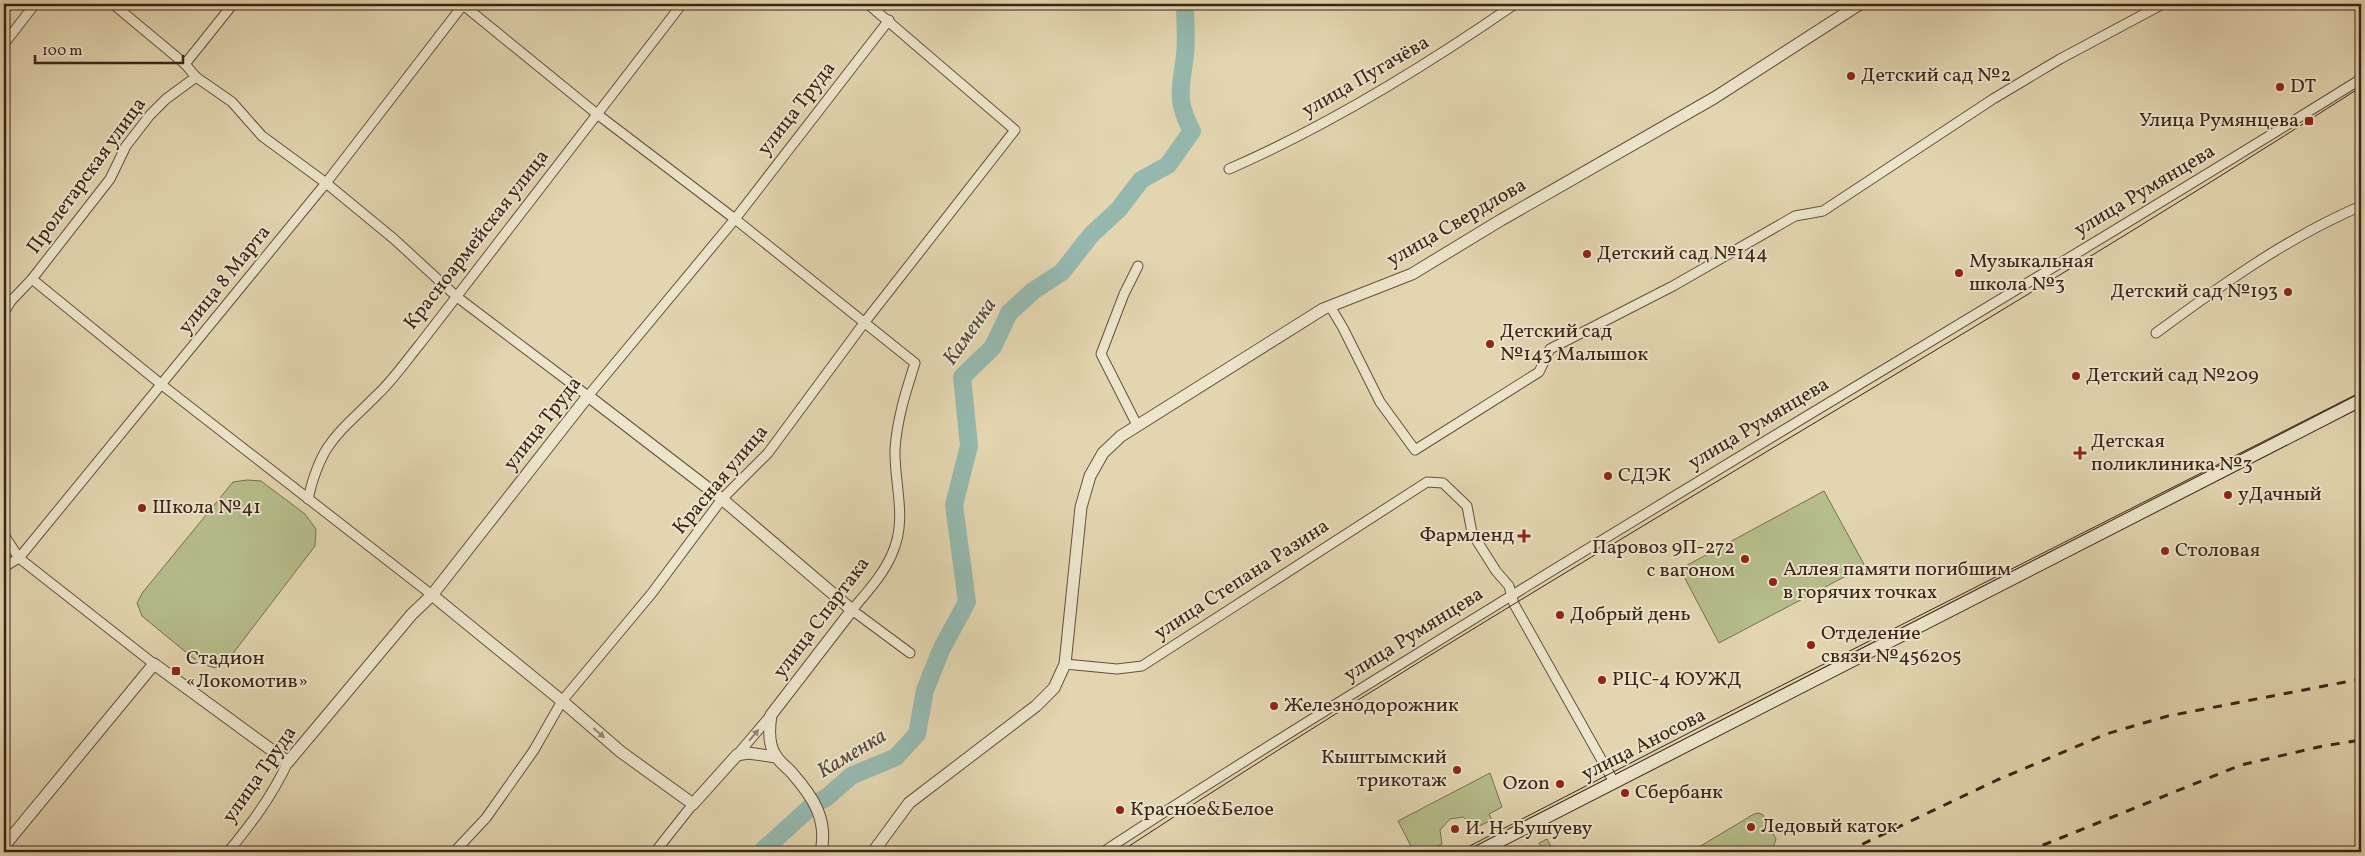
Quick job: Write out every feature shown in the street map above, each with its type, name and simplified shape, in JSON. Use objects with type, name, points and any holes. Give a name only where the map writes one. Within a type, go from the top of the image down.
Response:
[{"type":"main road","name":"улица Аносова","points":[[1478,852],[2361,400]]},
{"type":"street","points":[[4,44],[35,4]]},
{"type":"street","points":[[113,4],[185,64],[196,77],[232,102],[262,136],[326,183],[394,239],[458,296],[722,499],[852,610],[910,653]]},
{"type":"street","points":[[185,64],[233,4]]},
{"type":"street","points":[[462,4],[597,114],[735,219],[864,323]]},
{"type":"street","name":"улица 8 Марта","points":[[4,567],[19,558],[162,385],[326,183],[462,4]]},
{"type":"street","name":"Красноармейская улица","points":[[308,499],[314,471],[329,443],[378,394],[458,296],[682,4]]},
{"type":"street","points":[[868,4],[889,20]]},
{"type":"street","name":"улица Пугачёва","points":[[1229,169],[1292,140],[1354,107],[1458,43],[1515,4]]},
{"type":"street","name":"улица Свердлова","points":[[873,852],[909,803],[1036,706],[1054,688],[1065,664],[1081,507],[1090,476],[1103,453],[1121,436],[1330,306],[1412,274],[1508,215],[1714,98],[1860,4]]},
{"type":"street","points":[[1330,306],[1380,402],[1415,450],[1539,372],[1550,349],[1673,286],[1796,216],[1809,212],[1823,211],[1993,99],[2060,59],[2163,4]]},
{"type":"street","name":"Красная улица","points":[[454,852],[486,818],[534,750],[562,701],[652,593],[722,499],[768,453],[864,323],[1016,130],[889,20]]},
{"type":"street","name":"улица Труда","points":[[228,852],[259,814],[288,762],[412,614],[432,596],[588,396],[735,219],[889,20]]},
{"type":"street","name":"Пролетарская улица","points":[[4,312],[7,303],[32,279],[110,179],[126,146],[150,115],[166,99],[196,77]]},
{"type":"street","name":"улица Румянцева","points":[[1103,852],[1312,718],[1511,595],[1962,323],[2361,78]]},
{"type":"street","points":[[2156,333],[2211,293],[2327,220],[2361,206]]},
{"type":"street","points":[[1137,425],[1101,354],[1124,294],[1138,266]]},
{"type":"street","points":[[32,279],[162,385],[432,596],[562,701],[621,752],[693,804]]},
{"type":"street","name":"улица Спартака","points":[[654,852],[770,715],[881,574],[892,554],[899,533],[901,504],[896,467],[899,419],[915,363],[864,323]]},
{"type":"street","name":"улица Степана Разина","points":[[1065,664],[1117,669],[1142,666],[1427,482],[1443,483],[1467,506],[1472,533],[1496,571],[1509,586],[1511,595]]},
{"type":"street","points":[[4,535],[19,558],[154,664],[288,762]]},
{"type":"street","points":[[1511,595],[1514,604],[1614,782]]},
{"type":"street","points":[[4,846],[154,664]]},
{"type":"street","points":[[770,715],[769,728],[772,748],[776,757],[792,772],[815,803],[822,820],[824,838],[821,852]]},
{"type":"street","points":[[737,755],[748,753],[776,757]]},
{"type":"green space","points":[[261,481],[305,514],[316,529],[315,546],[228,660],[215,668],[199,663],[142,616],[137,603],[143,592],[233,482]]},
{"type":"green space","points":[[1824,491],[1865,566],[1719,643],[1680,569]]},
{"type":"green space","points":[[1490,773],[1502,807],[1489,814],[1492,820],[1475,828],[1463,817],[1450,819],[1440,830],[1442,844],[1426,852],[1414,852],[1398,821]]},
{"type":"green space","name":"Ледовый каток","points":[[1759,813],[1763,815],[1776,839],[1773,848],[1767,852],[1698,852],[1699,847],[1754,814]]},
{"type":"green space","points":[[1547,839],[1554,852],[1544,852],[1539,843]]},
{"type":"waterway","name":"Каменка","points":[[761,852],[815,803],[826,798],[851,776],[896,757],[917,734],[925,690],[942,648],[967,602],[954,505],[969,446],[962,377],[993,347],[1009,313],[1033,291],[1062,272],[1091,235],[1119,209],[1141,180],[1168,165],[1192,131],[1181,102],[1181,85],[1186,49],[1185,4]]},
{"type":"tram line","points":[[1120,852],[1273,753],[1428,657],[2052,280],[2361,87]]},
{"type":"tram line","points":[[1458,852],[1745,704],[2361,392]]},
{"type":"railway","points":[[1846,852],[1997,780],[2106,734],[2168,716],[2361,679]]},
{"type":"railway","points":[[2026,852],[2241,765],[2323,746],[2361,740]]},
{"type":"place","name":"Детский сад №2","points":[[1851,76]]},
{"type":"place","name":"DT","points":[[2280,87]]},
{"type":"place","name":"Улица Румянцева","points":[[2309,121]]},
{"type":"place","name":"Детский сад №144","points":[[1587,254]]},
{"type":"place","name":"Музыкальная школа №3","points":[[1959,273]]},
{"type":"place","name":"Детский сад №193","points":[[2288,292]]},
{"type":"place","name":"Детский сад №143 Малышок","points":[[1490,344]]},
{"type":"place","name":"Детский сад №209","points":[[2076,376]]},
{"type":"place","name":"Детская поликлиника №3","points":[[2080,453]]},
{"type":"place","name":"СДЭК","points":[[1608,476]]},
{"type":"place","name":"уДачный","points":[[2228,495]]},
{"type":"place","name":"Школа №41","points":[[142,508]]},
{"type":"place","name":"Фармленд","points":[[1524,536]]},
{"type":"place","name":"Столовая","points":[[2165,551]]},
{"type":"place","name":"Паровоз 9П-272 с вагоном","points":[[1745,559]]},
{"type":"place","name":"Аллея памяти погибшим в горячих точках","points":[[1773,582]]},
{"type":"place","name":"Добрый день","points":[[1560,615]]},
{"type":"place","name":"Отделение связи №456205","points":[[1811,645]]},
{"type":"place","name":"Стадион «Локомотив»","points":[[176,671]]},
{"type":"place","name":"РЦС-4 ЮУЖД","points":[[1602,680]]},
{"type":"place","name":"Железнодорожник","points":[[1274,706]]},
{"type":"place","name":"Кыштымский трикотаж","points":[[1457,770]]},
{"type":"place","name":"Ozon","points":[[1560,784]]},
{"type":"place","name":"Сбербанк","points":[[1625,793]]},
{"type":"place","name":"Красное&Белое","points":[[1120,810]]},
{"type":"place","name":"Ледовый каток","points":[[1751,827]]},
{"type":"place","name":"И. Н. Бушуеву","points":[[1455,829]]}]
